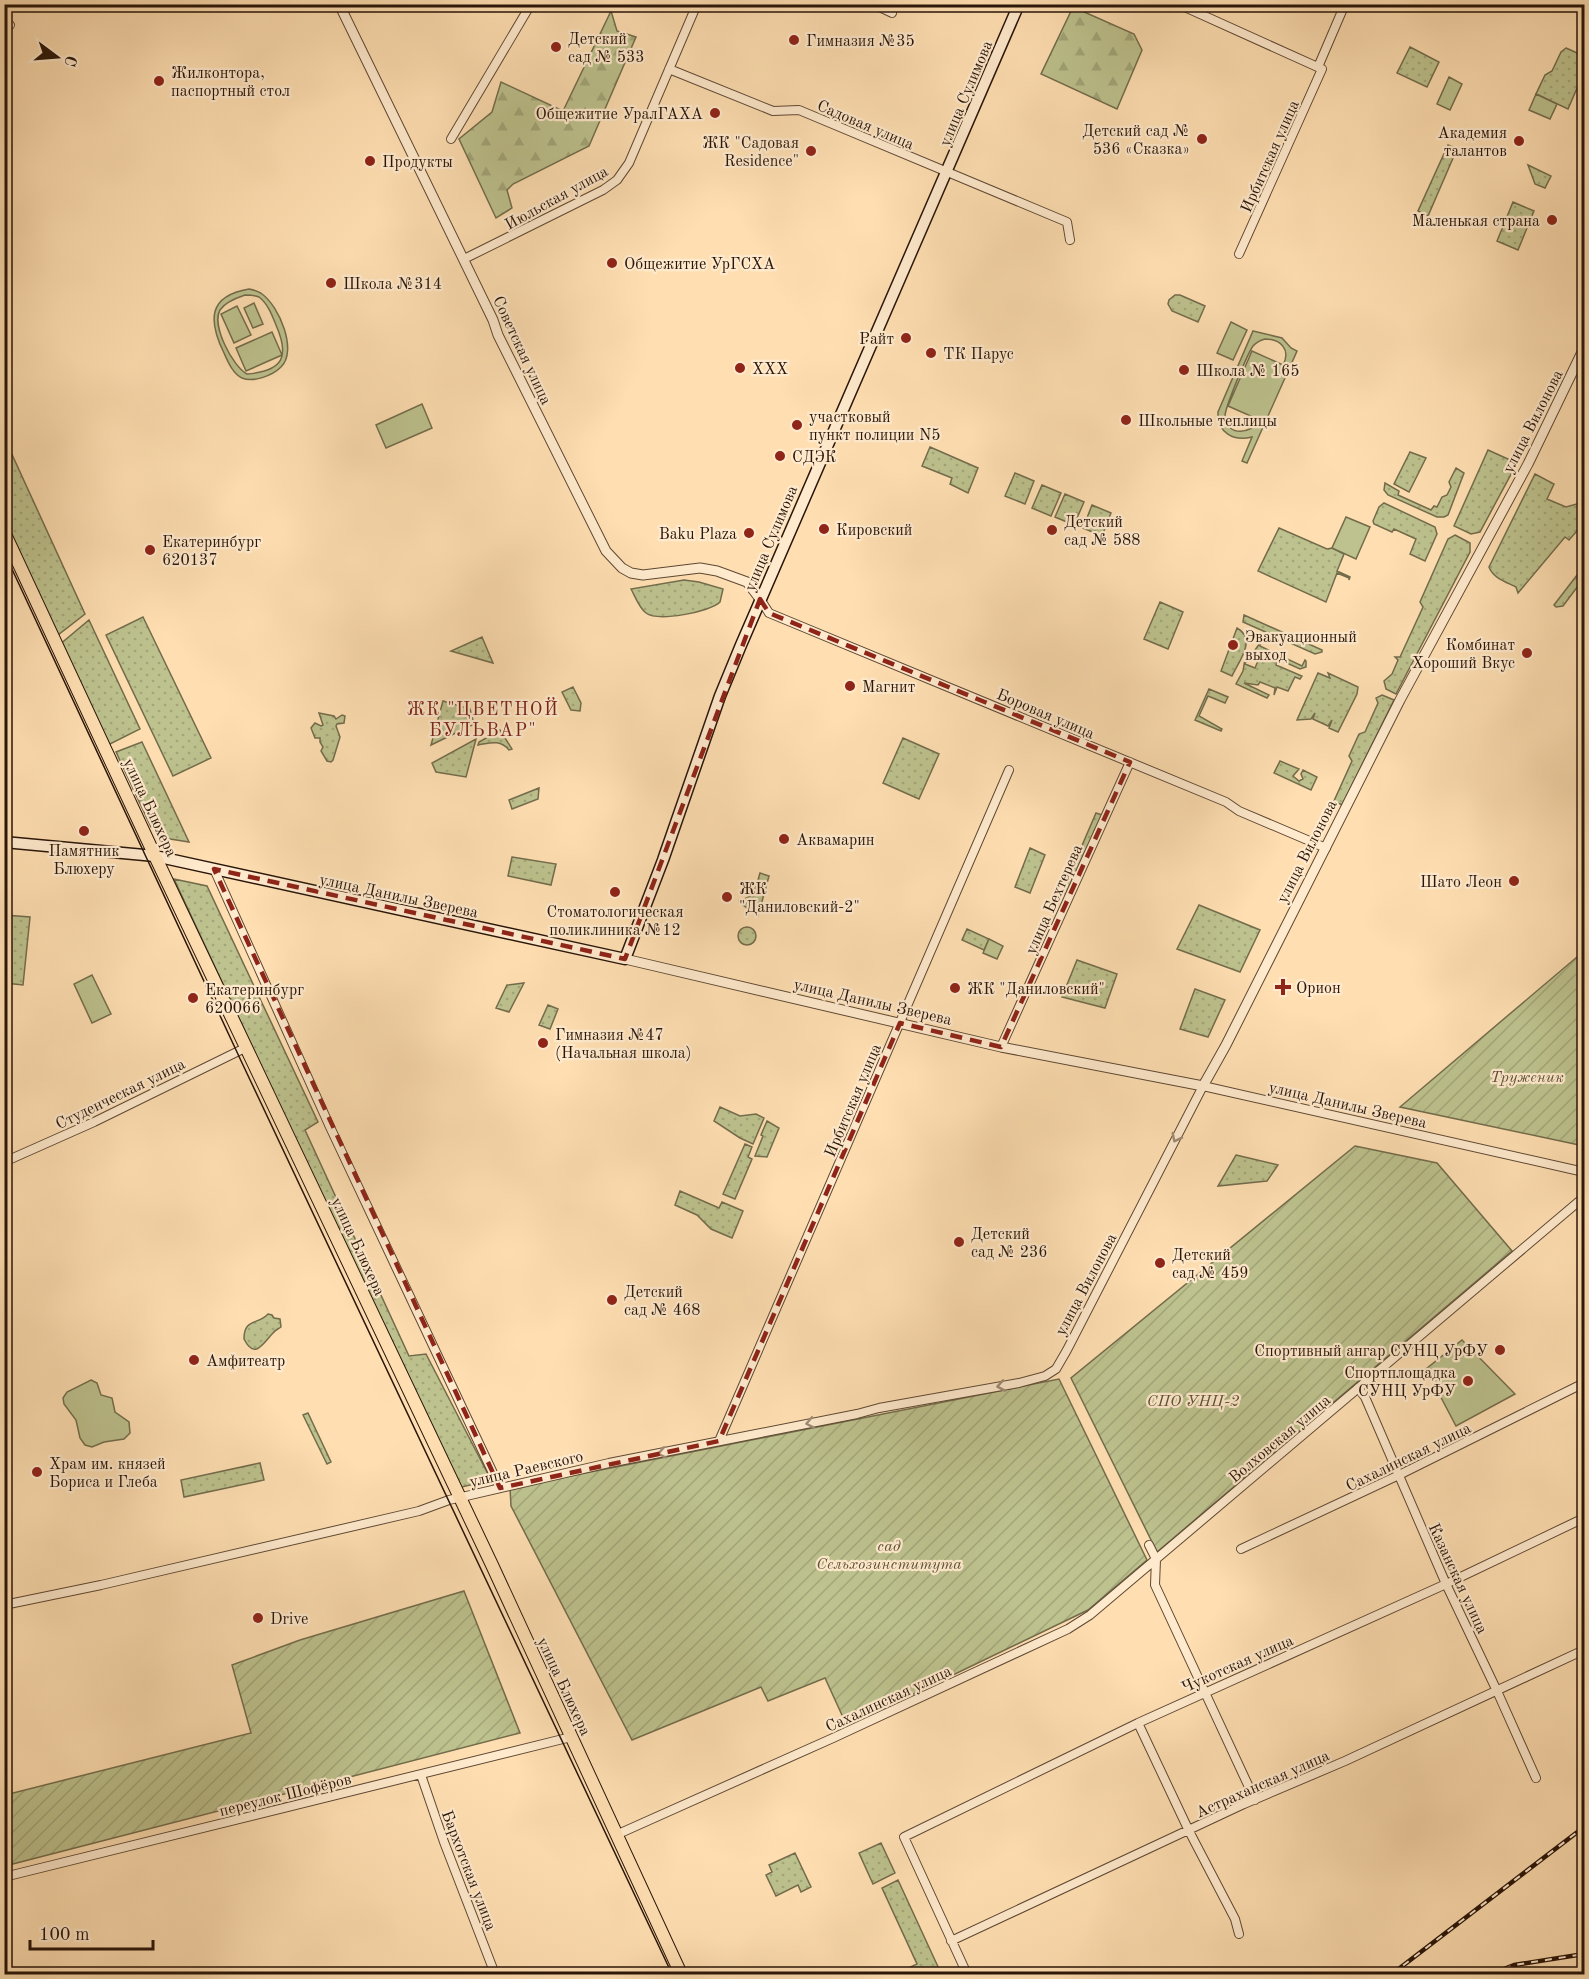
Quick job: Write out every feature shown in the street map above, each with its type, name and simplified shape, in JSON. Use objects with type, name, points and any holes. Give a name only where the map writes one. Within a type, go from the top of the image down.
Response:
[{"type":"main road","name":"улица Сулимова","points":[[625,959],[663,861],[720,696],[760,599],[1019,4]]},
{"type":"main road","name":"улица Блюхера","points":[[4,532],[681,1974]]},
{"type":"main road","name":"улица Данилы Зверева","points":[[4,842],[155,856],[625,959]]},
{"type":"street","name":"Советская улица","points":[[339,4],[464,259],[552,446],[602,544],[614,561],[627,571],[644,575],[685,568],[707,569],[747,582],[760,599]]},
{"type":"street","points":[[451,139],[531,4]]},
{"type":"street","name":"Июльская улица","points":[[464,259],[603,190],[617,180],[629,163],[697,4]]},
{"type":"street","points":[[873,4],[892,13]]},
{"type":"street","points":[[1178,4],[1320,68]]},
{"type":"street","name":"Ирбитская улица","points":[[1239,254],[1320,68],[1345,4]]},
{"type":"street","name":"Садовая улица","points":[[669,69],[773,111],[799,110],[1067,222],[1070,240]]},
{"type":"street","name":"улица Вилонова","points":[[1056,1369],[1232,1034],[1400,700],[1528,464],[1584,348]]},
{"type":"street","name":"Боровая улица","points":[[760,599],[769,613],[1226,802],[1239,811],[1326,848]]},
{"type":"street","name":"улица Бехтерева","points":[[1001,1047],[1130,762]]},
{"type":"street","name":"Ирбитская улица","points":[[719,1441],[1009,770]]},
{"type":"street","points":[[214,869],[330,1127],[500,1488]]},
{"type":"street","name":"улица Данилы Зверева","points":[[625,959],[1001,1047],[1203,1086],[1584,1172]]},
{"type":"street","name":"Студенческая улица","points":[[4,1162],[94,1122],[247,1047]]},
{"type":"street","name":"Волховская улица","points":[[1156,1560],[1584,1197]]},
{"type":"street","name":"улица Раевского","points":[[4,1605],[101,1585],[408,1513],[459,1497],[523,1482],[879,1408],[1019,1383],[1045,1376],[1056,1369]]},
{"type":"street","name":"Сахалинская улица","points":[[1241,1550],[1584,1383]]},
{"type":"street","name":"Казанская улица","points":[[1358,1388],[1365,1397],[1446,1584],[1536,1778]]},
{"type":"street","name":"Чукотская улица","points":[[951,1941],[904,1837],[1138,1723],[1446,1584],[1584,1518]]},
{"type":"street","points":[[1149,1545],[1156,1560],[1155,1585],[1255,1800]]},
{"type":"street","name":"Сахалинская улица","points":[[616,1835],[1068,1629],[1090,1615],[1156,1560]]},
{"type":"street","name":"Астраханская улица","points":[[951,1941],[1584,1650]]},
{"type":"street","points":[[1138,1723],[1235,1919],[1239,1934]]},
{"type":"street","name":"переулок Шофёров","points":[[4,1877],[571,1737]]},
{"type":"street","name":"Бархотская улица","points":[[421,1775],[495,1974]]},
{"type":"street","points":[[951,1941],[967,1974]]},
{"type":"highlighted area","points":[[760,599],[769,613],[1130,762],[1001,1047],[900,1023],[719,1441],[500,1488],[214,869],[625,959]]},
{"type":"green space","points":[[1073,7],[1134,34],[1142,50],[1117,109],[1041,74]]},
{"type":"green space","points":[[611,11],[617,31],[636,37],[589,146],[513,184],[507,190],[512,208],[496,218],[459,139],[492,112],[501,82],[563,111]]},
{"type":"green space","points":[[1410,47],[1439,62],[1427,87],[1397,73]]},
{"type":"green space","points":[[1566,48],[1584,56],[1584,72],[1568,109],[1536,94],[1545,75],[1552,71],[1561,52]]},
{"type":"green space","points":[[1449,77],[1462,84],[1450,110],[1437,104]]},
{"type":"green space","points":[[1536,94],[1557,104],[1550,119],[1529,110]]},
{"type":"green space","points":[[1448,145],[1457,149],[1428,216],[1418,211]]},
{"type":"green space","points":[[1528,165],[1551,176],[1545,188],[1535,184]]},
{"type":"green space","points":[[1513,202],[1534,211],[1518,250],[1497,241]]},
{"type":"green space","points":[[249,289],[261,293],[275,308],[287,340],[286,360],[281,367],[268,375],[252,380],[242,378],[233,371],[215,330],[215,311],[226,297]],"holes":[[[245,295],[259,297],[267,306],[282,346],[282,354],[276,366],[269,370],[247,374],[241,370],[230,355],[218,325],[220,310],[234,299]]]},
{"type":"green space","points":[[1175,295],[1205,306],[1198,322],[1172,311],[1168,304]]},
{"type":"green space","points":[[254,303],[263,324],[253,328],[244,308]]},
{"type":"green space","points":[[237,306],[251,335],[234,343],[221,314]]},
{"type":"green space","points":[[1231,322],[1247,330],[1233,360],[1217,353]]},
{"type":"green space","points":[[1253,331],[1282,338],[1297,351],[1247,463],[1242,461],[1252,437],[1239,438],[1228,434],[1220,425],[1218,412]],"holes":[[[1262,340],[1280,343],[1285,350],[1283,365],[1252,351],[1228,406],[1260,420],[1246,430],[1230,428],[1225,417],[1226,412],[1232,393],[1242,369],[1253,346]]]},
{"type":"green space","points":[[272,332],[282,355],[246,371],[236,348]]},
{"type":"green space","points":[[422,404],[432,428],[386,448],[376,425]]},
{"type":"green space","points":[[4,437],[85,614],[54,638],[5,532]]},
{"type":"green space","points":[[930,447],[978,468],[968,493],[950,484],[952,478],[922,466]]},
{"type":"green space","points":[[1488,450],[1517,463],[1480,532],[1471,534],[1454,526]]},
{"type":"green space","points":[[1410,452],[1426,458],[1409,492],[1394,484]]},
{"type":"green space","points":[[1456,468],[1464,473],[1448,515],[1444,517],[1437,517],[1388,495],[1384,490],[1385,483],[1399,491],[1398,495],[1431,510],[1434,506],[1437,507],[1442,497],[1447,495],[1451,487],[1449,482]]},
{"type":"green space","points":[[1015,473],[1034,481],[1025,504],[1005,496]]},
{"type":"green space","points":[[1535,474],[1554,484],[1547,499],[1566,507],[1584,502],[1584,523],[1569,540],[1565,537],[1518,593],[1516,587],[1497,577],[1489,567]]},
{"type":"green space","points":[[1042,485],[1061,493],[1051,516],[1032,508]]},
{"type":"green space","points":[[1065,494],[1084,502],[1074,525],[1055,517]]},
{"type":"green space","points":[[1384,503],[1435,527],[1437,534],[1425,561],[1410,554],[1416,539],[1394,529],[1392,532],[1374,524],[1373,521],[1379,507]]},
{"type":"green space","points":[[1092,505],[1111,513],[1102,536],[1083,528]]},
{"type":"green space","points":[[1346,517],[1370,527],[1356,559],[1332,548]]},
{"type":"green space","points":[[1279,528],[1344,554],[1337,571],[1350,577],[1349,580],[1337,573],[1326,602],[1258,571]]},
{"type":"green space","points":[[1455,535],[1470,543],[1470,552],[1396,694],[1386,689],[1384,681],[1392,674],[1398,660],[1395,657],[1400,657],[1423,607],[1420,602],[1448,539]]},
{"type":"green space","points":[[1584,566],[1584,578],[1563,606],[1556,607],[1554,605]]},
{"type":"green space","points":[[684,580],[723,589],[720,602],[706,609],[684,615],[652,616],[641,608],[631,589]]},
{"type":"green space","points":[[1160,602],[1183,612],[1168,649],[1144,639]]},
{"type":"green space","points":[[1244,615],[1322,650],[1322,652],[1315,654],[1243,622]]},
{"type":"green space","points":[[143,617],[211,758],[173,776],[106,635]]},
{"type":"green space","points":[[89,620],[140,729],[104,747],[58,646]]},
{"type":"green space","points":[[1237,628],[1246,638],[1246,644],[1232,676],[1221,671]]},
{"type":"green space","points":[[482,637],[493,663],[451,651]]},
{"type":"green space","points":[[1260,643],[1260,646],[1302,666],[1306,661],[1306,667],[1300,669],[1278,659],[1276,665],[1302,676],[1300,679],[1295,677],[1288,691],[1277,687],[1274,695],[1275,688],[1260,682],[1258,685],[1244,683],[1269,695],[1267,698],[1236,684],[1243,671],[1245,659],[1247,660],[1245,664],[1255,668],[1260,656],[1253,653]]},
{"type":"green space","points":[[1318,673],[1330,678],[1328,673],[1358,687],[1357,694],[1338,732],[1329,728],[1332,720],[1328,726],[1313,719],[1315,713],[1311,719],[1297,720]]},
{"type":"green space","points":[[573,687],[581,703],[580,711],[571,710],[562,692]]},
{"type":"green space","points":[[1209,689],[1228,697],[1225,703],[1208,696],[1199,716],[1222,729],[1221,731],[1195,720]]},
{"type":"green space","points":[[1382,695],[1394,700],[1342,805],[1334,801],[1352,761],[1349,756],[1359,734],[1365,732],[1378,703],[1376,698]]},
{"type":"green space","points":[[443,701],[470,709],[474,724],[431,745]]},
{"type":"green space","points":[[319,713],[334,716],[336,719],[342,715],[345,716],[344,723],[336,726],[340,737],[331,762],[327,761],[321,751],[323,747],[320,738],[315,738],[311,728],[315,723],[323,725]]},
{"type":"green space","points":[[500,730],[512,749],[509,750],[498,743],[478,745],[479,742]]},
{"type":"green space","points":[[903,738],[939,754],[919,799],[883,783]]},
{"type":"green space","points":[[476,739],[466,777],[436,772],[432,763]]},
{"type":"green space","points":[[142,742],[189,842],[164,838],[158,825],[151,827],[116,752]]},
{"type":"green space","points":[[1280,761],[1299,769],[1293,776],[1299,781],[1303,779],[1301,774],[1303,770],[1317,777],[1311,790],[1274,773]]},
{"type":"green space","points":[[539,788],[538,799],[512,809],[509,800]]},
{"type":"green space","points":[[1096,813],[1102,815],[1067,895],[1062,892]]},
{"type":"green space","points":[[1030,848],[1045,855],[1030,893],[1015,887]]},
{"type":"green space","points":[[512,857],[556,864],[551,885],[508,876]]},
{"type":"green space","points":[[760,873],[769,876],[758,916],[739,900],[752,894]]},
{"type":"green space","points":[[174,879],[207,886],[318,1122],[305,1130],[409,1356],[426,1354],[491,1480],[458,1488]]},
{"type":"green space","points":[[1199,905],[1260,930],[1240,972],[1177,949]]},
{"type":"green space","points":[[4,915],[30,917],[23,985],[5,983]]},
{"type":"green space","points":[[743,927],[751,927],[756,932],[754,943],[743,945],[738,940],[738,932]]},
{"type":"green space","points":[[967,929],[989,939],[984,950],[962,940]]},
{"type":"green space","points":[[989,939],[1003,946],[997,959],[983,953]]},
{"type":"green space","name":"Труженик","points":[[1584,951],[1584,1146],[1400,1107]]},
{"type":"green space","points":[[1077,960],[1117,974],[1105,1008],[1062,997]]},
{"type":"green space","points":[[92,975],[111,1014],[92,1023],[74,984]]},
{"type":"green space","points":[[524,983],[509,1012],[496,1008],[507,985]]},
{"type":"green space","points":[[1195,989],[1225,1000],[1208,1037],[1180,1029]]},
{"type":"green space","points":[[548,1005],[558,1009],[550,1029],[539,1025]]},
{"type":"green space","points":[[720,1107],[740,1116],[756,1114],[764,1118],[753,1144],[714,1121]]},
{"type":"green space","points":[[767,1121],[779,1128],[767,1157],[755,1156],[763,1136],[761,1135]]},
{"type":"green space","points":[[745,1144],[752,1147],[748,1157],[752,1159],[735,1199],[723,1194]]},
{"type":"green space","name":"СПО УНЦ-2","points":[[1355,1146],[1437,1163],[1512,1251],[1157,1552],[1071,1378]]},
{"type":"green space","points":[[1236,1155],[1278,1165],[1267,1181],[1218,1186]]},
{"type":"green space","points":[[680,1191],[719,1208],[722,1202],[743,1211],[732,1238],[711,1229],[697,1215],[675,1205]]},
{"type":"green space","points":[[268,1314],[280,1319],[281,1327],[263,1345],[252,1349],[244,1339],[246,1328]]},
{"type":"green space","name":"Спортплощадка СУНЦ УрФУ","points":[[1462,1340],[1515,1394],[1456,1426],[1426,1369]]},
{"type":"green space","name":"сад Сельхозинститута","points":[[1059,1379],[1147,1560],[1088,1610],[847,1726],[825,1678],[768,1701],[761,1687],[632,1740],[511,1506],[510,1488]]},
{"type":"green space","points":[[91,1380],[97,1383],[101,1395],[112,1398],[115,1412],[129,1422],[130,1433],[124,1439],[104,1442],[92,1447],[85,1445],[80,1438],[76,1420],[64,1404],[63,1398],[67,1392]]},
{"type":"green space","points":[[308,1413],[331,1462],[327,1464],[303,1415]]},
{"type":"green space","points":[[260,1463],[264,1480],[184,1497],[181,1480]]},
{"type":"green space","points":[[464,1591],[520,1733],[5,1866],[5,1795],[251,1733],[232,1665],[300,1640]]},
{"type":"green space","points":[[881,1843],[895,1873],[873,1884],[859,1853]]},
{"type":"green space","points":[[795,1853],[811,1887],[801,1892],[798,1885],[776,1896],[766,1875],[772,1872],[769,1865]]},
{"type":"green space","points":[[898,1880],[940,1971],[933,1974],[903,1974],[900,1972],[917,1964],[882,1888]]},
{"type":"tram line","points":[[4,552],[672,1974]]},
{"type":"railway","points":[[1392,1974],[1584,1827]]},
{"type":"railway","points":[[1491,1974],[1514,1965],[1584,1954]]},
{"type":"place","name":"Гимназия №35","points":[[794,40]]},
{"type":"place","name":"Детский сад № 533","points":[[556,47]]},
{"type":"place","name":"Жилконтора, паспортный стол","points":[[159,81]]},
{"type":"place","name":"Общежитие УралГАХА","points":[[715,113]]},
{"type":"place","name":"Детский сад № 536 «Сказка»","points":[[1202,139]]},
{"type":"place","name":"Академия талантов","points":[[1519,141]]},
{"type":"place","name":"ЖК \"Садовая Residence\"","points":[[811,151]]},
{"type":"place","name":"Продукты","points":[[370,161]]},
{"type":"place","name":"Маленькая страна","points":[[1552,220]]},
{"type":"place","name":"Общежитие УрГСХА","points":[[612,263]]},
{"type":"place","name":"Школа №314","points":[[331,283]]},
{"type":"place","name":"Райт","points":[[906,338]]},
{"type":"place","name":"ТК Парус","points":[[931,353]]},
{"type":"place","name":"XXX","points":[[740,368]]},
{"type":"place","name":"Школа № 165","points":[[1184,370]]},
{"type":"place","name":"Школьные теплицы","points":[[1126,420]]},
{"type":"place","name":"участковый пункт полиции N5","points":[[797,425]]},
{"type":"place","name":"СДЭК","points":[[780,456]]},
{"type":"place","name":"Кировский","points":[[824,529]]},
{"type":"place","name":"Детский сад № 588","points":[[1052,530]]},
{"type":"place","name":"Baku Plaza","points":[[749,533]]},
{"type":"place","name":"Екатеринбург 620137","points":[[150,550]]},
{"type":"place","name":"Эвакуационный выход","points":[[1233,645]]},
{"type":"place","name":"Комбинат Хороший Вкус","points":[[1527,653]]},
{"type":"place","name":"Магнит","points":[[850,686]]},
{"type":"place","name":"Памятник Блюхеру","points":[[84,831]]},
{"type":"place","name":"Аквамарин","points":[[784,839]]},
{"type":"place","name":"Шато Леон","points":[[1514,881]]},
{"type":"place","name":"Стоматологическая поликлиника №12","points":[[615,892]]},
{"type":"place","name":"ЖК \"Даниловский-2\"","points":[[727,897]]},
{"type":"place","name":"Орион","points":[[1283,987]]},
{"type":"place","name":"ЖК \"Даниловский\"","points":[[955,988]]},
{"type":"place","name":"Екатеринбург 620066","points":[[193,998]]},
{"type":"place","name":"Гимназия №47 (Начальная школа)","points":[[543,1043]]},
{"type":"place","name":"Детский сад № 236","points":[[959,1242]]},
{"type":"place","name":"Детский сад № 459","points":[[1160,1263]]},
{"type":"place","name":"Детский сад № 468","points":[[612,1300]]},
{"type":"place","name":"Спортивный ангар СУНЦ УрФУ","points":[[1500,1350]]},
{"type":"place","name":"Амфитеатр","points":[[194,1360]]},
{"type":"place","name":"Спортплощадка СУНЦ УрФУ","points":[[1468,1381]]},
{"type":"place","name":"Храм им. князей Бориса и Глеба","points":[[37,1472]]},
{"type":"place","name":"Drive","points":[[258,1618]]},
{"type":"district","name":"ЖК \"ЦВЕТНОЙ БУЛЬВАР\"","points":[[483,719]]}]
